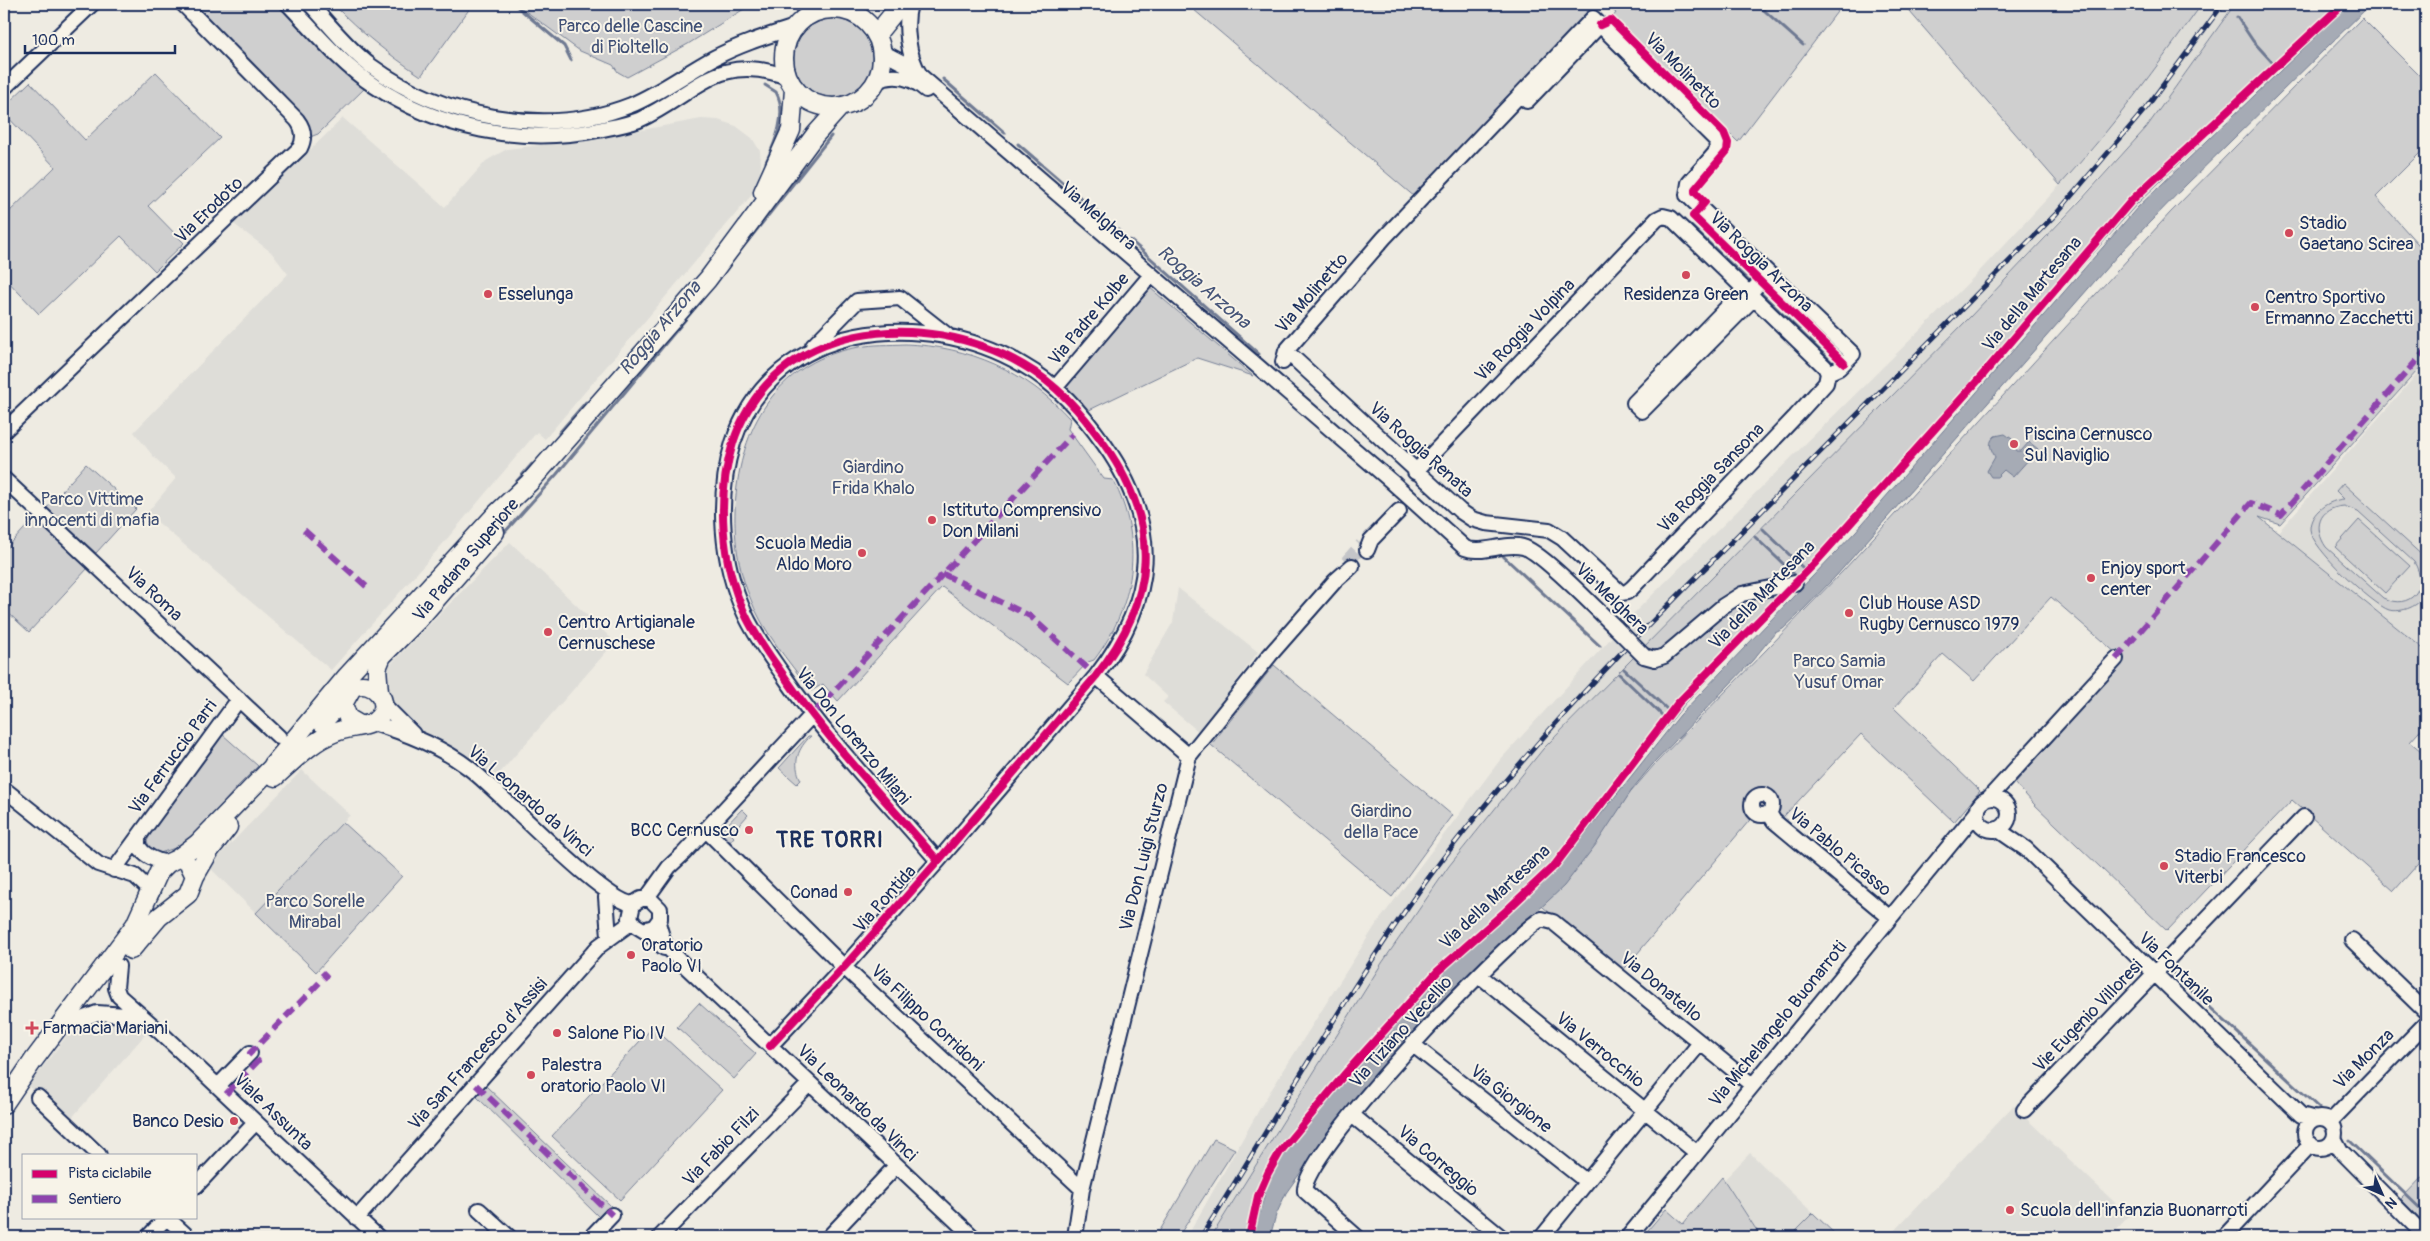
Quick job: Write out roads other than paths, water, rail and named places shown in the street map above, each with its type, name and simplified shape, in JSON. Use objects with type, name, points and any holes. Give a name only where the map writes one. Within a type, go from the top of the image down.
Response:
[{"type":"main road","points":[[876,35],[901,4]]},
{"type":"main road","points":[[745,230],[788,138],[793,115],[791,83],[784,62],[785,48],[795,27],[807,17],[819,11],[857,8],[876,35],[882,52],[882,65],[876,81],[860,100],[840,107],[815,104],[791,83]]},
{"type":"main road","points":[[529,483],[708,279],[815,135],[840,107]]},
{"type":"main road","name":"Via Padana Superiore","points":[[172,861],[206,836],[273,765],[319,725],[349,693],[397,621],[496,514],[529,483]]},
{"type":"main road","name":"Via Padana Superiore","points":[[381,698],[377,668],[382,656],[417,621],[486,542],[529,483]]},
{"type":"main road","points":[[273,765],[347,676],[397,621]]},
{"type":"main road","points":[[4,1104],[32,1075],[150,926],[171,905],[188,894],[195,876],[216,842],[250,802],[300,754],[322,739],[366,724],[381,715],[381,698],[367,685],[349,693],[343,708],[350,720],[366,724]]},
{"type":"main road","points":[[4,1104],[33,1061],[135,925],[152,892],[154,880],[172,861],[189,865],[195,876]]},
{"type":"main road","points":[[152,892],[161,901],[171,905]]},
{"type":"street","points":[[4,88],[92,4]]},
{"type":"street","name":"Via Erodoto","points":[[4,432],[302,144],[303,132],[297,120],[183,4]]},
{"type":"street","points":[[288,4],[352,70],[373,85],[423,111],[478,130],[550,136],[582,133],[638,120],[711,77],[725,71],[747,68],[763,69],[791,83]]},
{"type":"street","points":[[310,4],[369,64],[397,82],[430,99],[466,111],[512,119],[569,119],[622,108],[642,100],[740,45],[795,27]]},
{"type":"street","name":"Via Melghera","points":[[910,4],[908,34],[915,65],[924,80]]},
{"type":"street","name":"Via Molinetto","points":[[1267,380],[1384,238],[1596,21],[1716,140],[1718,147],[1715,153]]},
{"type":"street","name":"Via Melghera","points":[[882,52],[909,66],[1377,478],[1408,496],[1470,550],[1511,545],[1531,550],[1644,656],[1655,660],[1664,656],[1679,646],[1723,606],[1742,594],[1795,583]]},
{"type":"street","name":"Via Melghera","points":[[876,81],[888,76],[898,76],[919,84],[1149,278]]},
{"type":"street","name":"Via Roggia Arzona","points":[[1715,153],[1689,183],[1687,195],[1853,354]]},
{"type":"street","name":"Via Roggia Arzona","points":[[1663,216],[1671,218],[1825,368],[1827,378]]},
{"type":"street","name":"Via Roggia Volpina","points":[[1415,472],[1650,226],[1663,216]]},
{"type":"street","points":[[1749,293],[1642,412],[1634,403],[1768,274]]},
{"type":"street","name":"Via Padre Kolbe","points":[[1055,388],[1149,278]]},
{"type":"street","name":"Via Don Lorenzo Milani","points":[[938,861],[812,715],[757,637],[742,609],[729,570],[724,522],[728,464],[743,420],[770,382],[807,353],[857,301],[900,298],[950,337]]},
{"type":"street","name":"Via Don Lorenzo Milani","points":[[807,353],[836,340],[866,334],[912,332],[950,337],[979,345],[1007,356],[1033,371],[1055,388],[1083,416],[1120,468],[1134,496],[1142,526],[1144,564],[1138,601],[1121,641],[1096,676]]},
{"type":"street","name":"Via Roggia Sansona","points":[[1619,592],[1624,593],[1632,588],[1827,378],[1853,354]]},
{"type":"street","name":"Via Roggia Renata","points":[[1287,357],[1456,508],[1472,519],[1490,524],[1545,529],[1558,534],[1619,592]]},
{"type":"street","name":"Via Roma","points":[[4,479],[279,737]]},
{"type":"street","points":[[1367,545],[1399,511]]},
{"type":"street","name":"Via Don Luigi Sturzo","points":[[1075,1237],[1082,1188],[1189,756],[1270,655],[1349,564]]},
{"type":"street","points":[[1988,799],[1998,799],[2004,802],[2009,810],[2002,825],[1989,829],[1979,817],[1981,805],[2009,778],[2116,659]]},
{"type":"street","points":[[1096,676],[1189,756]]},
{"type":"street","name":"Via Pontida","points":[[770,1046],[844,967],[938,861],[1096,676]]},
{"type":"street","name":"Via Leonardo da Vinci","points":[[381,698],[415,736],[473,771],[593,881],[621,900],[646,902]]},
{"type":"street","name":"Via Ferruccio Parri","points":[[114,870],[239,699]]},
{"type":"street","points":[[646,902],[661,914],[658,923],[648,929],[635,923],[630,913],[646,902],[669,866],[706,830],[812,715]]},
{"type":"street","name":"Via Leonardo da Vinci","points":[[366,724],[415,736]]},
{"type":"street","points":[[2004,802],[2009,778]]},
{"type":"street","points":[[4,789],[98,864],[135,876],[152,892]]},
{"type":"street","name":"Via Pablo Picasso","points":[[1769,813],[1774,821],[1889,917]]},
{"type":"street","name":"Via Michelangelo Buonarroti","points":[[1628,1237],[1958,834],[1979,817]]},
{"type":"street","name":"Vie Eugenio Villoresi","points":[[2024,1110],[2304,817]]},
{"type":"street","name":"Via Fontanile","points":[[2002,825],[2301,1115],[2315,1119]]},
{"type":"street","name":"Via Filippo Corridoni","points":[[706,830],[844,967],[1082,1188]]},
{"type":"street","name":"Via Ferruccio Parri","points":[[138,837],[138,846],[144,853],[156,860],[172,861]]},
{"type":"street","name":"Via Leonardo da Vinci","points":[[593,881],[606,897],[673,954],[972,1237]]},
{"type":"street","points":[[606,897],[609,937]]},
{"type":"street","name":"Via Donatello","points":[[1545,919],[1553,922],[1752,1085]]},
{"type":"street","name":"Via Tiziano Vecellio","points":[[1357,1237],[1311,1198],[1304,1188],[1314,1167],[1352,1115],[1412,1044],[1536,922],[1545,919]]},
{"type":"street","name":"Via San Francesco d'Assisi","points":[[356,1218],[609,937],[635,923]]},
{"type":"street","name":"Via Leonardo da Vinci","points":[[658,923],[661,936],[673,954]]},
{"type":"street","points":[[2352,940],[2426,1012]]},
{"type":"street","name":"Viale Assunta","points":[[118,966],[118,994],[140,1016],[159,1030],[378,1237]]},
{"type":"street","name":"Via Verrocchio","points":[[1479,976],[1697,1153]]},
{"type":"street","points":[[74,1022],[97,1013],[140,1016]]},
{"type":"street","name":"Via Monza","points":[[2330,1122],[2426,1023]]},
{"type":"street","points":[[1542,1237],[1700,1043]]},
{"type":"street","name":"Via Giorgione","points":[[1412,1044],[1587,1182]]},
{"type":"street","points":[[218,1086],[250,1053]]},
{"type":"street","name":"Via Fabio Filzi","points":[[664,1236],[809,1084]]},
{"type":"street","points":[[38,1097],[99,1154]]},
{"type":"street","name":"Via Correggio","points":[[1352,1115],[1501,1237]]},
{"type":"street","name":"Via Fontanile","points":[[2301,1115],[2306,1131]]},
{"type":"street","points":[[2322,1118],[2330,1122],[2334,1128],[2330,1142],[2318,1148],[2306,1139],[2306,1131],[2310,1122],[2322,1118]]},
{"type":"street","points":[[198,1184],[256,1122]]},
{"type":"street","points":[[2330,1142],[2426,1236]]},
{"type":"street","points":[[2231,1235],[2311,1144]]},
{"type":"street","points":[[829,1237],[896,1166]]},
{"type":"street","points":[[480,1210],[509,1237]]},
{"type":"street","points":[[591,1237],[612,1215]]},
{"type":"street","points":[[148,1237],[166,1218]]},
{"type":"street","points":[[168,1218],[188,1237]]},
{"type":"waterway","points":[[514,4],[564,46],[571,60]]},
{"type":"waterway","points":[[1757,4],[1803,45]]},
{"type":"waterway","points":[[2237,17],[2253,41],[2272,62]]},
{"type":"waterway","name":"Roggia Arzona","points":[[943,79],[1005,133]]},
{"type":"waterway","points":[[765,85],[776,92],[781,109],[779,128],[766,162]]},
{"type":"waterway","name":"Roggia Arzona","points":[[725,270],[831,136]]},
{"type":"waterway","name":"Roggia Arzona","points":[[1018,144],[1120,232]]},
{"type":"waterway","points":[[1689,224],[1749,281]]},
{"type":"waterway","name":"Roggia Arzona","points":[[1130,240],[1259,354]]},
{"type":"waterway","name":"Roggia Arzona","points":[[504,533],[557,474],[709,291]]},
{"type":"waterway","points":[[1762,294],[1834,364]]},
{"type":"waterway","points":[[559,433],[586,402]]},
{"type":"waterway","points":[[509,490],[532,464]]},
{"type":"waterway","points":[[1763,529],[1802,567]]},
{"type":"waterway","points":[[1755,537],[1795,575]]},
{"type":"waterway","name":"Roggia Arzona","points":[[1503,556],[1600,646]]},
{"type":"waterway","name":"Roggia Arzona","points":[[1624,669],[1668,710]]},
{"type":"waterway","points":[[1619,674],[1663,716]]},
{"type":"waterway","points":[[2174,974],[2319,1108]]},
{"type":"waterway","points":[[2350,1141],[2426,1214]]},
{"type":"tunnel","points":[[1347,562],[1362,545]]},
{"type":"railway","points":[[1201,1237],[1362,976],[1419,891],[1466,828],[1542,738],[1622,652],[2056,214],[2146,108],[2223,4]]},
{"type":"place","name":"Stadio Gaetano Scirea","points":[[2289,233]]},
{"type":"place","name":"Residenza Green","points":[[1686,275]]},
{"type":"place","name":"Esselunga","points":[[488,294]]},
{"type":"place","name":"Centro Sportivo Ermanno Zacchetti","points":[[2255,307]]},
{"type":"place","name":"Piscina Cernusco Sul Naviglio","points":[[2014,444]]},
{"type":"place","name":"Istituto Comprensivo Don Milani","points":[[932,520]]},
{"type":"place","name":"Scuola Media Aldo Moro","points":[[862,553]]},
{"type":"place","name":"Enjoy sport center","points":[[2091,578]]},
{"type":"place","name":"Club House ASD Rugby Cernusco 1979","points":[[1849,613]]},
{"type":"place","name":"Centro Artigianale Cernuschese","points":[[548,632]]},
{"type":"place","name":"BCC Cernusco","points":[[749,830]]},
{"type":"place","name":"Stadio Francesco Viterbi","points":[[2164,866]]},
{"type":"place","name":"Conad","points":[[848,892]]},
{"type":"place","name":"Oratorio Paolo VI","points":[[631,955]]},
{"type":"place","name":"Farmacia Mariani","points":[[32,1028]]},
{"type":"place","name":"Salone Pio IV","points":[[557,1033]]},
{"type":"place","name":"Palestra oratorio Paolo VI","points":[[531,1075]]},
{"type":"place","name":"Banco Desio","points":[[234,1121]]},
{"type":"place","name":"Scuola dell'infanzia Buonarroti","points":[[2010,1210]]},
{"type":"district","name":"TRE TORRI","points":[[830,840]]},
{"type":"park label","name":"Parco delle Cascine di Pioltello","points":[[630,36]]},
{"type":"park label","name":"Giardino Frida Khalo","points":[[873,477]]},
{"type":"park label","name":"Parco Vittime innocenti di mafia","points":[[92,509]]},
{"type":"park label","name":"Parco Samia Yusuf Omar","points":[[1839,671]]},
{"type":"park label","name":"Giardino della Pace","points":[[1381,821]]},
{"type":"park label","name":"Parco Sorelle Mirabal","points":[[315,911]]}]
